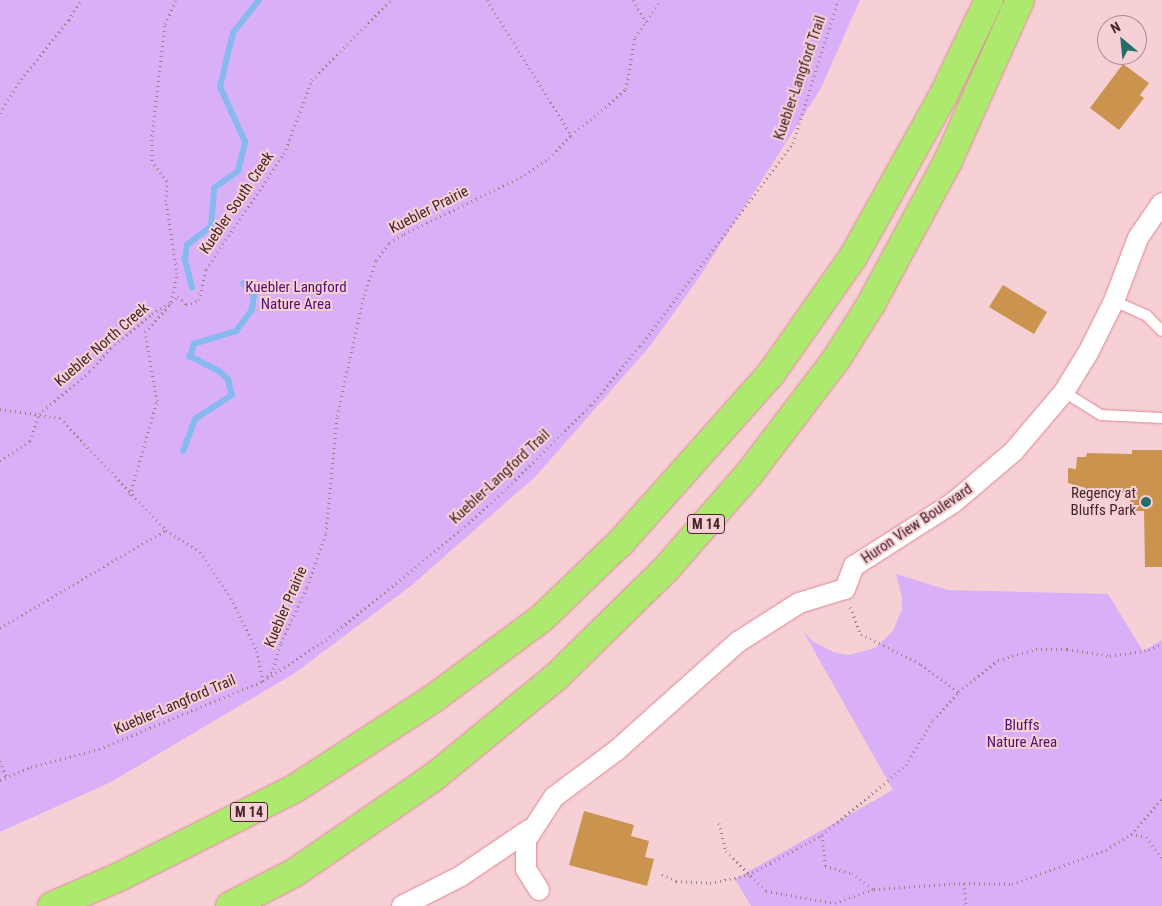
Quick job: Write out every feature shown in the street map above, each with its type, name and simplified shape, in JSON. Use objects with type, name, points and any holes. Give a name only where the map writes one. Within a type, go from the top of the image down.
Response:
[{"type":"highway","name":"M 14","points":[[52,906],[121,876],[294,789],[434,698],[542,618],[621,542],[702,456],[770,375],[854,257],[943,96],[988,0]]},
{"type":"highway","name":"M 14","points":[[230,906],[294,873],[435,776],[556,676],[666,569],[749,474],[836,358],[872,304],[948,161],[1020,0]]},
{"type":"street","name":"Huron View Boulevard","points":[[846,589],[854,566],[953,503],[988,476],[1014,451],[1064,392],[1114,302],[1138,238],[1162,202]]},
{"type":"street","points":[[402,906],[460,876],[530,830],[554,797],[616,751],[738,642],[799,603],[846,589]]},
{"type":"street","points":[[530,830],[524,857],[526,868],[539,890]]},
{"type":"lane","points":[[1114,302],[1147,316],[1162,331]]},
{"type":"lane","points":[[1064,392],[1101,414],[1162,418]]},
{"type":"path","points":[[0,114],[20,79],[69,20],[81,0]]},
{"type":"path","name":"Kuebler North Creek","points":[[39,414],[90,371],[111,348],[152,314],[172,302],[177,274],[167,208],[167,181],[152,162],[152,136],[165,24],[176,0]]},
{"type":"path","name":"Kuebler South Creek","points":[[172,302],[178,296],[186,305],[199,300],[206,269],[284,154],[312,80],[393,0]]},
{"type":"path","points":[[486,0],[571,135]]},
{"type":"path","points":[[633,0],[646,22]]},
{"type":"path","name":"Kuebler Prairie","points":[[263,681],[273,669],[281,643],[319,559],[326,533],[337,416],[364,295],[376,260],[389,243],[396,238],[525,175],[549,158],[571,135],[626,89],[634,37],[661,0]]},
{"type":"path","name":"Kuebler-Langford Trail","points":[[0,780],[31,767],[99,749],[263,681],[326,640],[461,530],[591,405],[640,346],[793,143],[838,0]]},
{"type":"path","points":[[130,495],[157,402],[145,332],[172,302]]},
{"type":"path","points":[[0,410],[60,418],[130,495],[166,530],[200,552],[231,598],[257,651],[263,681]]},
{"type":"path","points":[[0,461],[30,441],[39,414]]},
{"type":"path","points":[[0,628],[166,530]]},
{"type":"path","points":[[846,589],[861,634],[921,664],[959,692]]},
{"type":"path","points":[[662,874],[676,881],[710,883],[748,875],[822,835],[906,765],[934,720],[959,692],[998,660],[1036,649],[1066,649],[1110,656],[1149,650],[1162,643]]},
{"type":"path","points":[[0,761],[6,778]]},
{"type":"path","points":[[719,824],[726,852],[766,891],[835,903],[874,889],[964,883],[1012,884],[1106,850],[1131,834],[1162,799]]},
{"type":"path","points":[[1131,834],[1146,837],[1162,859]]},
{"type":"path","points":[[822,835],[825,866],[852,873],[874,889]]},
{"type":"path","points":[[964,883],[966,906]]},
{"type":"green space","name":"Kuebler Langford Nature Area","points":[[0,0],[860,0],[820,90],[698,279],[651,345],[536,476],[412,585],[295,673],[111,782],[0,832]]},
{"type":"green space","name":"Bluffs Nature Area","points":[[896,574],[948,590],[1108,594],[1143,651],[1162,640],[1162,906],[751,906],[735,879],[893,790],[803,631],[812,641],[836,653],[849,655],[875,648],[893,631],[902,609],[902,597]]},
{"type":"building","points":[[1122,65],[1149,83],[1140,95],[1144,98],[1119,130],[1090,108]]},
{"type":"building","points":[[1003,285],[1047,312],[1034,334],[989,307]]},
{"type":"building","name":"Regency at Bluffs Park","points":[[1132,450],[1162,450],[1162,567],[1145,567],[1144,511],[1130,511],[1131,493],[1086,492],[1086,488],[1068,483],[1068,468],[1076,469],[1077,457],[1086,457],[1087,453],[1132,454]]},
{"type":"building","points":[[584,811],[634,825],[631,836],[649,841],[645,857],[654,859],[647,886],[569,865]]},
{"type":"waterway","points":[[192,288],[185,259],[187,245],[211,226],[214,188],[238,171],[245,142],[220,87],[233,33],[259,0]]},
{"type":"waterway","points":[[183,451],[195,419],[232,395],[228,380],[220,372],[190,357],[194,344],[236,331],[252,310],[254,296],[244,284]]},
{"type":"place","name":"Regency at Bluffs Park","points":[[1146,502]]}]
